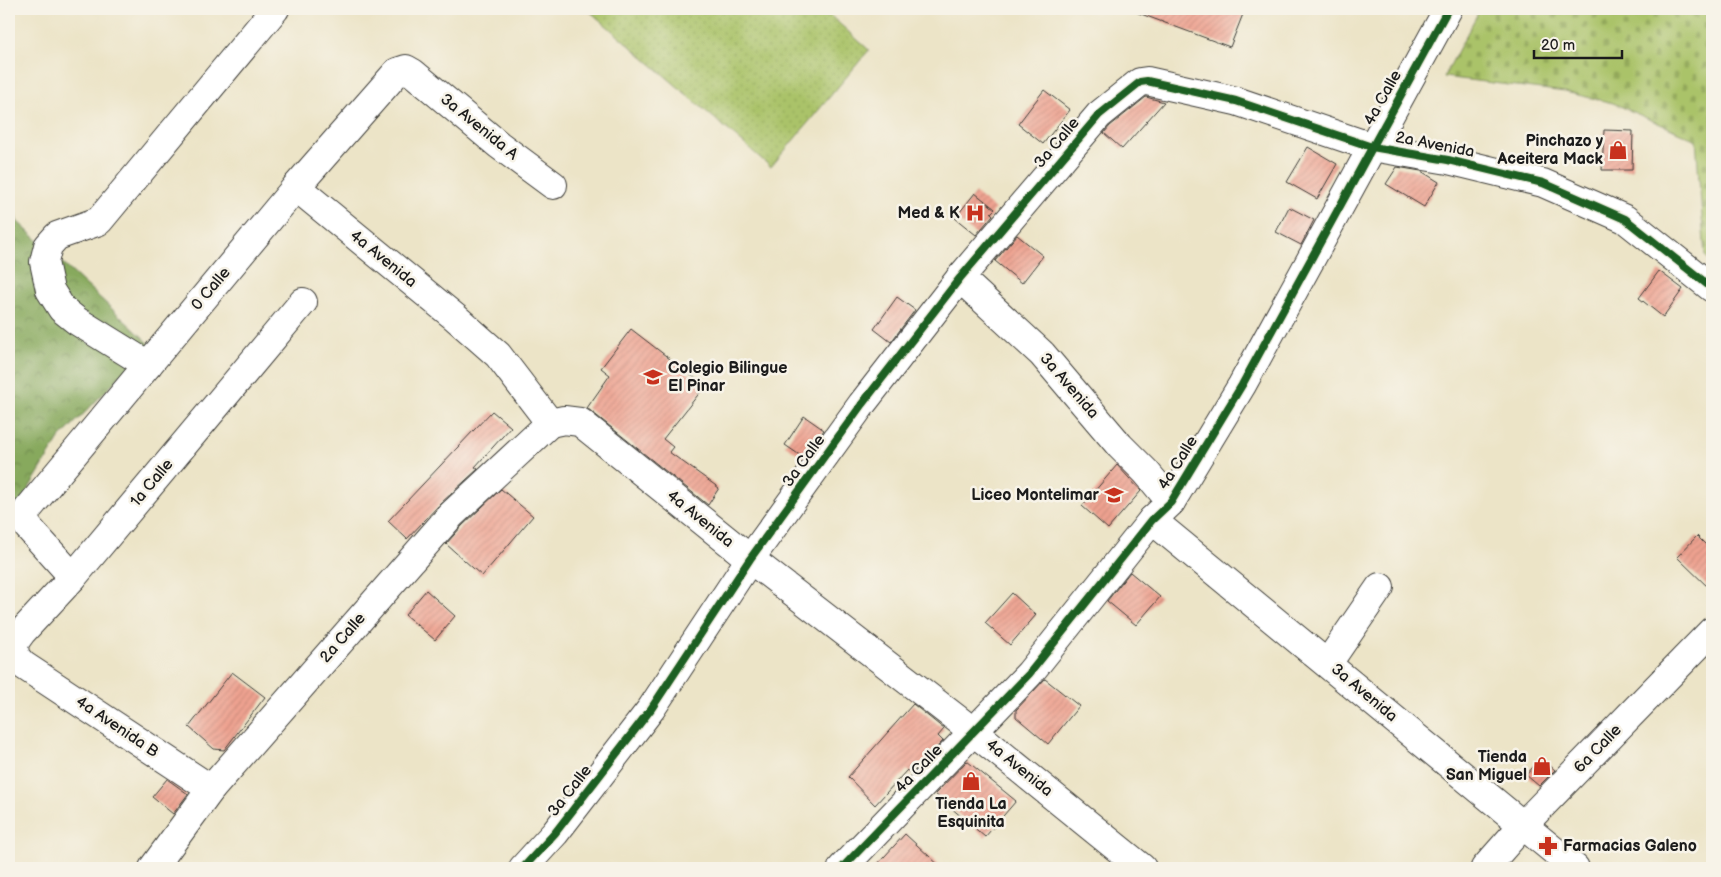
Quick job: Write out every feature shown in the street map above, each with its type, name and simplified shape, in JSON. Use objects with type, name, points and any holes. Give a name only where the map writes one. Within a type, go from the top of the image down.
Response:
[{"type":"street","points":[[148,365],[77,321],[62,309],[50,290],[44,262],[48,246],[57,236],[99,220],[275,9]]},
{"type":"street","name":"4a Calle","points":[[842,868],[1029,674],[1161,511],[1242,385],[1448,9]]},
{"type":"street","name":"0 Calle","points":[[73,577],[28,527],[24,518],[28,509],[296,187],[397,72],[406,69]]},
{"type":"street","name":"3a Avenida A","points":[[406,69],[499,145],[554,185]]},
{"type":"street","name":"2a Avenida","points":[[1130,88],[1140,82],[1147,81],[1236,100],[1372,147],[1448,160],[1544,183],[1624,219],[1712,288]]},
{"type":"street","name":"3a Calle","points":[[524,868],[556,833],[651,709],[750,559],[862,404],[960,278],[1099,115],[1130,88]]},
{"type":"street","name":"4a Avenida","points":[[296,187],[456,318],[498,355],[550,423],[564,420],[580,422],[750,559],[974,732],[1142,868]]},
{"type":"street","name":"3a Avenida","points":[[960,278],[1042,354],[1120,446],[1146,472],[1161,511],[1328,663],[1575,868]]},
{"type":"street","name":"1a Calle","points":[[24,665],[15,656],[14,643],[22,632],[73,577],[303,302]]},
{"type":"street","name":"2a Calle","points":[[153,868],[211,789],[451,515],[550,423]]},
{"type":"street","points":[[1328,663],[1380,587]]},
{"type":"street","name":"6a Calle","points":[[1485,868],[1523,825],[1712,631]]},
{"type":"street","name":"4a Avenida B","points":[[24,665],[211,789]]},
{"type":"green space","points":[[587,9],[823,9],[869,50],[771,167]]},
{"type":"green space","points":[[1480,9],[1712,9],[1712,263],[1705,256],[1696,140],[1613,103],[1565,92],[1444,77]]},
{"type":"green space","points":[[9,189],[17,221],[151,345],[59,439],[9,521]]},
{"type":"building","points":[[1133,9],[1245,9],[1230,47],[1133,11]]},
{"type":"building","points":[[1044,90],[1070,110],[1043,144],[1018,124]]},
{"type":"building","points":[[1146,97],[1164,102],[1122,149],[1104,133]]},
{"type":"building","name":"Pinchazo y Aceitera Mack","points":[[1604,130],[1633,131],[1632,170],[1602,170]]},
{"type":"building","points":[[1308,147],[1337,164],[1317,199],[1287,182]]},
{"type":"building","points":[[1397,167],[1421,171],[1439,182],[1424,207],[1386,184]]},
{"type":"building","name":"Med & K","points":[[975,193],[995,209],[991,213],[993,215],[976,235],[955,218]]},
{"type":"building","points":[[1289,207],[1314,220],[1301,245],[1276,232]]},
{"type":"building","points":[[1017,235],[1043,256],[1022,283],[995,261]]},
{"type":"building","points":[[1659,271],[1683,289],[1663,317],[1639,298]]},
{"type":"building","points":[[897,297],[915,310],[891,342],[874,329]]},
{"type":"building","points":[[631,329],[705,386],[663,439],[673,447],[669,452],[719,488],[708,505],[587,408],[610,375],[601,368]]},
{"type":"building","points":[[492,411],[511,427],[475,467],[478,469],[440,504],[407,539],[388,521]]},
{"type":"building","points":[[804,416],[824,430],[804,458],[785,445]]},
{"type":"building","name":"Liceo Montelimar","points":[[1117,465],[1141,491],[1108,529],[1082,506]]},
{"type":"building","points":[[501,489],[533,516],[482,576],[446,544]]},
{"type":"building","points":[[1697,536],[1712,551],[1712,591],[1677,557]]},
{"type":"building","points":[[1130,572],[1160,597],[1136,625],[1107,601]]},
{"type":"building","points":[[426,590],[455,616],[435,640],[405,615]]},
{"type":"building","points":[[1012,593],[1036,615],[1010,645],[985,623]]},
{"type":"building","points":[[232,672],[265,697],[224,750],[214,749],[189,727]]},
{"type":"building","points":[[1045,679],[1079,706],[1048,744],[1016,717],[1016,710]]},
{"type":"building","points":[[913,704],[944,729],[938,736],[943,741],[911,774],[907,770],[875,805],[848,777]]},
{"type":"building","name":"Tienda San Miguel","points":[[1541,758],[1555,770],[1539,786],[1526,775]]},
{"type":"building","points":[[967,761],[1016,801],[985,837],[935,794]]},
{"type":"building","points":[[167,779],[188,794],[173,814],[152,797]]},
{"type":"building","points":[[905,834],[942,868],[874,868]]},
{"type":"cycle path","points":[[842,868],[1029,674],[1152,520],[1171,502],[1242,385],[1448,9]]},
{"type":"cycle path","points":[[523,868],[555,833],[651,709],[750,559],[862,404],[960,278],[1099,115],[1140,82],[1147,81],[1236,101],[1372,147],[1448,160],[1543,183],[1625,219],[1712,288]]},
{"type":"place","name":"Pinchazo y Aceitera Mack","points":[[1618,150]]},
{"type":"place","name":"Med & K","points":[[975,213]]},
{"type":"place","name":"Colegio Bilingue El Pinar","points":[[653,377]]},
{"type":"place","name":"Liceo Montelimar","points":[[1114,495]]},
{"type":"place","name":"Tienda San Miguel","points":[[1542,766]]},
{"type":"place","name":"Tienda La Esquinita","points":[[971,781]]},
{"type":"place","name":"Farmacias Galeno","points":[[1548,846]]}]
